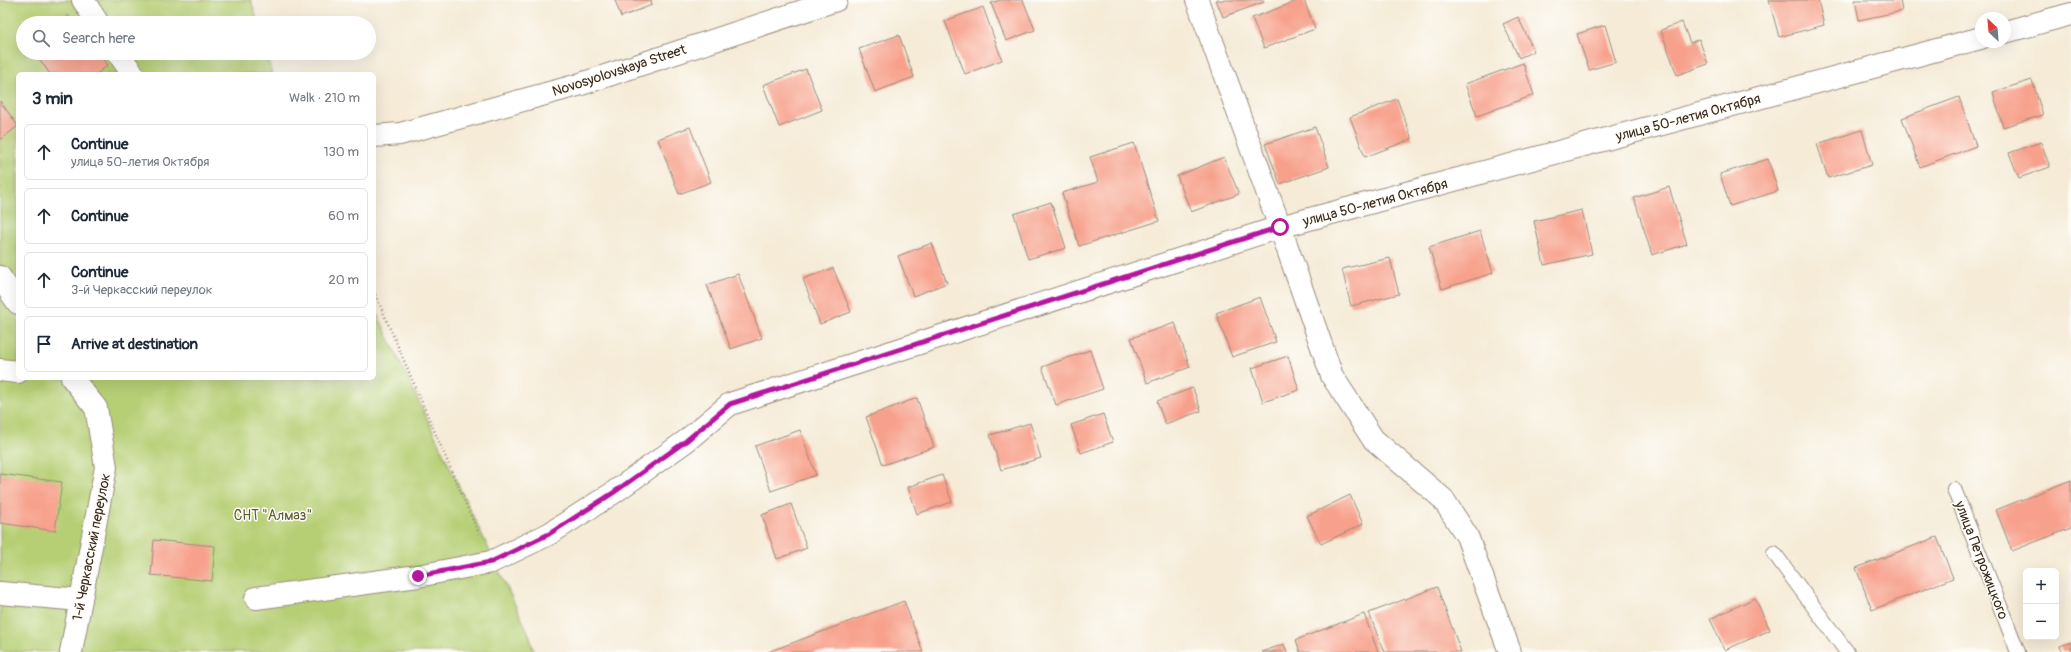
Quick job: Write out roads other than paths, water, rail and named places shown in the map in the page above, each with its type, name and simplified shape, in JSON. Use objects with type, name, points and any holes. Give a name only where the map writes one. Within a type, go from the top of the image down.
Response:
[{"type":"street","points":[[83,0],[93,16]]},
{"type":"street","name":"Novosyolovskaya Street","points":[[376,136],[400,134],[578,85],[836,0]]},
{"type":"street","points":[[1196,0],[1280,227],[1332,376],[1373,439],[1443,499],[1467,536],[1510,652]]},
{"type":"street","points":[[2011,30],[2071,14]]},
{"type":"street","name":"улица 50-летия Октября","points":[[256,598],[418,576],[491,562],[549,534],[613,493],[686,441],[730,404],[1280,227],[1975,40]]},
{"type":"street","points":[[123,60],[132,72]]},
{"type":"street","points":[[0,277],[16,300]]},
{"type":"street","points":[[0,370],[16,372]]},
{"type":"street","name":"1-й Черкасский переулок","points":[[71,652],[106,467],[96,408],[74,380]]},
{"type":"street","points":[[0,593],[81,600]]},
{"type":"lane","name":"улица Петрожицкого","points":[[1954,489],[2018,652]]},
{"type":"lane","points":[[1774,552],[1847,652]]},
{"type":"park label","name":"СНТ \"Алмаз\"","points":[[273,515]]}]
